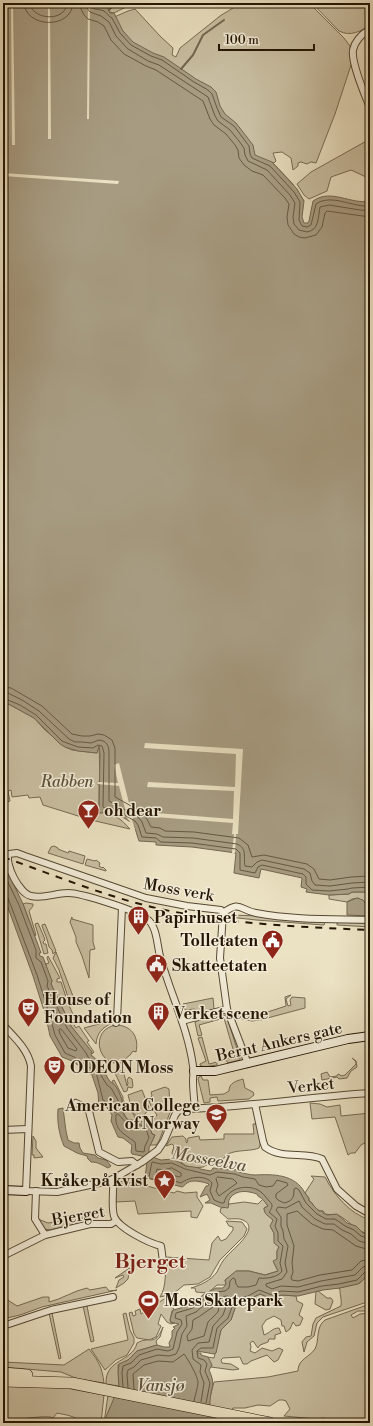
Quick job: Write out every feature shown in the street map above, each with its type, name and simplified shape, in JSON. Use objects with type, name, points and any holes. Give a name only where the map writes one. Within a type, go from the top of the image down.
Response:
[{"type":"highway","points":[[3,1372],[49,1377],[270,1423]]},
{"type":"highway","points":[[3,1381],[72,1383]]},
{"type":"street","points":[[370,29],[360,36],[354,46],[353,54],[358,74],[370,108]]},
{"type":"street","name":"Moss verk","points":[[122,908],[72,893],[35,897],[31,896],[23,892],[11,871],[7,858],[9,854],[17,853],[146,898],[187,906],[217,908],[223,913],[234,906],[241,906],[256,913],[284,916],[370,920]]},
{"type":"street","points":[[116,1023],[122,908],[147,918],[153,928],[160,956],[182,1020],[194,1071],[194,1108]]},
{"type":"street","points":[[223,913],[220,938],[220,963],[227,1009],[248,1064]]},
{"type":"street","points":[[182,1020],[227,1009]]},
{"type":"street","points":[[3,1024],[21,1045],[30,1061],[31,1088],[26,1191],[3,1190]]},
{"type":"street","name":"Bernt Ankers gate","points":[[194,1071],[215,1071],[348,1039],[370,1036]]},
{"type":"street","name":"Verket","points":[[26,1191],[57,1192],[104,1182],[113,1178],[145,1160],[161,1146],[175,1114],[181,1110],[255,1104],[328,1095],[370,1093]]},
{"type":"street","points":[[76,1103],[89,1110],[99,1152],[118,1162],[132,1161],[137,1165]]},
{"type":"street","points":[[255,1104],[265,1147],[282,1155],[315,1156],[322,1159],[337,1189],[356,1206],[370,1214]]},
{"type":"street","points":[[3,1130],[28,1129]]},
{"type":"street","name":"Bjerget","points":[[113,1178],[113,1210],[116,1221],[138,1237],[161,1246],[164,1269]]},
{"type":"street","name":"Bjerget","points":[[36,1191],[35,1219],[44,1235]]},
{"type":"street","name":"Bjerget","points":[[3,1256],[44,1235],[68,1228],[96,1224],[111,1224],[116,1221]]},
{"type":"street","points":[[3,1326],[51,1310],[113,1297]]},
{"type":"green space","points":[[92,3],[138,3],[141,5],[130,5],[114,13],[100,10]]},
{"type":"green space","points":[[241,3],[309,3],[350,46],[352,62],[335,114],[316,163],[311,162],[307,164],[301,162],[298,163],[298,166],[293,170],[291,158],[282,152],[273,153],[276,161],[274,163],[272,162],[292,183],[304,201],[108,63],[112,18],[135,9],[173,48],[172,55],[176,57],[180,48],[220,16]]},
{"type":"green space","points":[[312,3],[370,3],[370,26],[359,31],[343,33],[339,31]]},
{"type":"green space","points":[[370,139],[370,176],[366,177],[351,170],[331,177],[327,191],[309,199],[304,195],[297,184],[311,172]]},
{"type":"green space","name":"Rabben","points":[[3,701],[34,718],[45,730],[65,747],[72,750],[97,753],[99,745],[100,780],[97,784],[99,784],[99,813],[111,812],[112,816],[120,819],[130,829],[91,820],[43,805],[40,797],[29,798],[28,795],[12,797],[11,790],[8,791],[10,801],[3,804]]},
{"type":"green space","points":[[54,846],[68,853],[69,851],[85,856],[83,864],[48,853],[51,847]]},
{"type":"green space","points":[[87,859],[96,860],[100,863],[99,866],[102,868],[103,867],[106,871],[85,865]]},
{"type":"green space","points":[[370,890],[370,901],[365,903],[358,898],[347,902],[329,899],[329,895],[367,892]]},
{"type":"green space","points":[[23,904],[33,904],[29,911],[36,935],[35,936]]},
{"type":"green space","points":[[233,915],[325,922],[324,925],[229,917]]},
{"type":"green space","points":[[72,917],[72,919],[93,925],[93,942],[95,949],[90,950],[89,978],[70,922]]},
{"type":"green space","points":[[38,923],[45,940],[43,942],[46,944],[48,953],[44,954],[35,924]]},
{"type":"green space","points":[[337,923],[370,923],[370,927],[337,925]]},
{"type":"green space","points":[[45,924],[56,951],[53,954],[42,926]]},
{"type":"green space","points":[[56,952],[76,1004],[71,1006],[59,970],[53,958]]},
{"type":"green space","points":[[48,956],[60,978],[57,979],[57,982],[61,982],[76,1021],[73,1023],[76,1028],[79,1026],[89,1041],[87,1042],[94,1052],[92,1054],[71,1026],[51,984],[52,981],[46,967],[46,964],[49,963],[47,958]]},
{"type":"green space","points":[[291,995],[286,999],[288,1006],[291,1005],[290,1000],[292,997],[305,998],[305,1008],[252,1021],[239,1018],[239,1020],[235,1014],[248,1016],[286,1006],[285,997]]},
{"type":"green space","points":[[213,998],[214,1009],[197,1013],[195,1009],[185,1010],[183,1004]]},
{"type":"green space","points":[[224,1015],[227,1018],[240,1058],[240,1060],[228,1063],[225,1059],[235,1056],[224,1018],[199,1025],[202,1035],[198,1036],[195,1022]]},
{"type":"green space","points":[[110,1021],[112,1023],[105,1027],[99,1034],[96,1044],[84,1028]]},
{"type":"green space","points":[[118,1025],[128,1028],[134,1034],[137,1047],[136,1052],[133,1051],[125,1059],[125,1062],[115,1063],[108,1060],[103,1055],[100,1048],[100,1040],[102,1033],[109,1028]]},
{"type":"green space","points":[[202,1037],[209,1064],[217,1062],[217,1065],[204,1067],[200,1065],[206,1061],[198,1038]]},
{"type":"green space","points":[[352,1058],[356,1061],[357,1067],[351,1071],[347,1078],[339,1079],[337,1077],[322,1080],[321,1074],[327,1072],[330,1077],[337,1076],[338,1074],[342,1076],[345,1075],[356,1064]]},
{"type":"green space","points":[[123,1070],[127,1086],[127,1080],[129,1077],[132,1079],[133,1086],[132,1088],[128,1087],[127,1091],[124,1092],[115,1073]]},
{"type":"green space","points":[[201,1076],[203,1080],[208,1080],[210,1095],[224,1094],[229,1091],[230,1086],[233,1083],[243,1079],[245,1088],[253,1092],[254,1095],[249,1099],[218,1101],[217,1097],[210,1098],[210,1102],[204,1103],[198,1079]]},
{"type":"green space","points":[[114,1080],[123,1097],[123,1100],[134,1115],[136,1121],[127,1119],[122,1110],[122,1099],[112,1081]]},
{"type":"green space","points":[[165,1087],[169,1089],[171,1110],[159,1141],[156,1145],[150,1145],[155,1135],[151,1133],[151,1122],[155,1124],[153,1120],[157,1115],[148,1099],[152,1096],[151,1092]]},
{"type":"green space","points":[[142,1090],[149,1108],[143,1117],[138,1117],[133,1113],[128,1095]]},
{"type":"green space","points":[[310,1103],[320,1104],[327,1107],[340,1105],[341,1116],[370,1113],[370,1140],[361,1145],[355,1153],[348,1155],[335,1117],[312,1119]]},
{"type":"green space","points":[[253,1124],[256,1124],[259,1132],[259,1148],[237,1151],[227,1155],[222,1163],[210,1163],[203,1167],[195,1168],[186,1166],[173,1156],[172,1153],[174,1146],[172,1144],[166,1146],[172,1137],[183,1136],[187,1143],[188,1138],[199,1136],[200,1140],[224,1139],[224,1134],[254,1134]]},
{"type":"green space","points":[[33,1136],[36,1141],[36,1148],[43,1157],[34,1158],[34,1155],[32,1155]]},
{"type":"green space","points":[[311,1176],[325,1177],[333,1191],[343,1203],[362,1217],[370,1220],[370,1235],[361,1231],[338,1215],[325,1214],[323,1211],[315,1208],[305,1193],[314,1179]]},
{"type":"green space","points":[[117,1181],[135,1183],[174,1193],[177,1191],[185,1193],[197,1192],[197,1197],[203,1206],[197,1218],[191,1217],[191,1211],[138,1214],[135,1201],[116,1202],[115,1188]]},
{"type":"green space","points":[[263,1199],[268,1206],[264,1208],[266,1214],[273,1220],[271,1228],[274,1233],[275,1242],[279,1247],[277,1251],[277,1259],[274,1263],[278,1271],[265,1275],[249,1271],[237,1271],[225,1280],[226,1285],[217,1285],[208,1293],[196,1292],[195,1288],[191,1288],[205,1282],[217,1272],[225,1258],[244,1238],[249,1228],[248,1224],[243,1220],[228,1219],[220,1212],[221,1208],[228,1207],[229,1204],[244,1202],[258,1204]]},
{"type":"green space","points":[[84,1212],[85,1218],[79,1219],[79,1223],[50,1230],[44,1229],[38,1219],[48,1223],[66,1220],[67,1216]]},
{"type":"green space","points":[[226,1221],[242,1222],[247,1229],[244,1236],[220,1260],[210,1277],[198,1284],[184,1285],[173,1294],[160,1297],[165,1283],[166,1257],[209,1260],[212,1243],[218,1236],[221,1241],[226,1239],[233,1230],[233,1227],[229,1226]]},
{"type":"green space","points":[[137,1265],[129,1273],[128,1279],[116,1288],[119,1280],[124,1277],[123,1275],[115,1278]]},
{"type":"green space","points":[[370,1272],[370,1301],[323,1317],[317,1323],[314,1336],[307,1342],[304,1352],[302,1342],[306,1337],[311,1336],[313,1324],[316,1318],[341,1306],[339,1288],[360,1283]]},
{"type":"green space","points":[[106,1287],[109,1291],[117,1290],[42,1307],[3,1319],[3,1299],[6,1299],[17,1306],[43,1297],[49,1297],[49,1302],[82,1289],[87,1288],[90,1290]]},
{"type":"green space","points":[[316,1291],[327,1298],[331,1298],[333,1301],[330,1309],[326,1310],[315,1304]]},
{"type":"green space","points":[[260,1294],[274,1299],[281,1295],[296,1296],[297,1301],[303,1304],[299,1315],[303,1318],[300,1325],[296,1326],[293,1322],[290,1329],[286,1332],[284,1326],[282,1326],[281,1320],[274,1316],[266,1320],[262,1326],[264,1335],[277,1328],[279,1328],[281,1333],[275,1335],[275,1339],[269,1339],[268,1342],[260,1345],[258,1348],[253,1341],[250,1343],[250,1351],[255,1353],[262,1348],[272,1351],[279,1348],[283,1350],[278,1360],[274,1362],[267,1355],[247,1364],[243,1364],[240,1357],[223,1358],[221,1360],[222,1363],[231,1364],[239,1369],[233,1370],[211,1367],[212,1366],[207,1357],[214,1358],[221,1330],[231,1320],[237,1302]]},
{"type":"green space","points":[[164,1299],[169,1299],[171,1302],[170,1306],[174,1309],[170,1320],[171,1323],[175,1323],[171,1324],[167,1322],[161,1314],[158,1324],[161,1326],[156,1337],[149,1340],[137,1338],[134,1334],[129,1313],[132,1312],[133,1316],[136,1315],[135,1311],[140,1309],[141,1314]]},
{"type":"green space","points":[[370,1304],[370,1311],[358,1311],[351,1315],[353,1318],[360,1314],[370,1313],[370,1423],[331,1423],[324,1418],[315,1419],[284,1416],[290,1409],[286,1401],[279,1400],[270,1406],[258,1405],[245,1408],[233,1408],[231,1410],[237,1423],[212,1423],[209,1401],[214,1382],[268,1377],[298,1371],[300,1363],[315,1349],[320,1326],[325,1320]]},
{"type":"green space","points":[[83,1306],[87,1306],[94,1341],[91,1342]]},
{"type":"green space","points":[[49,1313],[52,1313],[61,1358],[59,1359]]},
{"type":"green space","points":[[126,1313],[130,1330],[134,1338],[134,1343],[127,1355],[116,1360],[105,1370],[91,1349],[128,1340],[123,1314]]},
{"type":"green space","points":[[163,1327],[160,1337],[156,1341],[157,1345],[137,1351],[128,1360],[118,1365],[119,1386],[106,1384],[107,1376],[110,1369],[114,1365],[130,1354],[137,1343],[155,1339]]},
{"type":"green space","points":[[89,1349],[100,1365],[104,1383],[78,1379],[61,1372],[3,1367],[3,1362],[64,1365]]},
{"type":"green space","points":[[3,1384],[66,1388],[104,1395],[101,1423],[82,1423],[74,1417],[57,1413],[53,1418],[27,1418],[25,1423],[3,1423],[3,1410],[7,1405],[3,1404]]},
{"type":"green space","points":[[108,1395],[116,1396],[107,1415],[107,1420],[110,1423],[104,1423]]},
{"type":"water","points":[[3,3],[36,3],[41,6],[54,8],[60,3],[94,3],[96,6],[107,7],[110,13],[114,13],[123,31],[133,42],[164,57],[196,79],[211,87],[216,92],[220,106],[225,114],[236,123],[253,145],[255,155],[272,162],[297,189],[304,201],[302,217],[304,223],[308,223],[309,221],[313,201],[320,197],[334,196],[363,202],[370,201],[370,890],[367,892],[329,895],[306,892],[307,889],[301,887],[302,878],[261,869],[259,878],[234,873],[236,853],[192,847],[156,845],[156,842],[139,841],[134,826],[130,822],[111,812],[99,813],[99,746],[97,753],[78,751],[65,747],[60,744],[34,718],[3,701]]},
{"type":"water","name":"Vansjø","points":[[3,841],[5,847],[4,858],[7,870],[23,904],[41,953],[39,953],[40,956],[43,957],[52,981],[51,984],[71,1026],[92,1052],[91,1055],[99,1063],[109,1081],[118,1089],[124,1116],[129,1120],[144,1122],[150,1128],[152,1134],[155,1135],[149,1148],[149,1152],[155,1158],[161,1160],[173,1159],[186,1166],[211,1171],[213,1168],[240,1170],[239,1172],[255,1175],[283,1176],[296,1182],[301,1187],[309,1201],[319,1211],[323,1211],[323,1213],[327,1215],[337,1214],[347,1223],[356,1226],[363,1233],[370,1235],[370,1272],[358,1284],[298,1296],[281,1295],[272,1299],[260,1294],[237,1302],[231,1320],[221,1330],[216,1353],[214,1354],[197,1351],[198,1353],[201,1353],[201,1355],[208,1357],[212,1365],[209,1370],[213,1382],[210,1403],[212,1423],[116,1423],[107,1420],[106,1417],[119,1386],[119,1364],[128,1360],[137,1351],[157,1345],[170,1347],[169,1343],[172,1337],[172,1331],[175,1328],[173,1327],[179,1324],[171,1322],[170,1320],[173,1310],[192,1305],[204,1294],[216,1288],[223,1288],[226,1284],[225,1280],[236,1271],[249,1271],[265,1275],[278,1271],[273,1261],[277,1259],[277,1251],[279,1247],[274,1243],[274,1233],[270,1226],[273,1220],[264,1210],[264,1208],[268,1206],[257,1194],[250,1192],[239,1192],[230,1198],[228,1208],[220,1207],[211,1203],[205,1203],[210,1200],[207,1194],[200,1197],[206,1186],[209,1184],[192,1181],[182,1187],[145,1177],[147,1162],[142,1156],[132,1154],[132,1145],[123,1138],[118,1137],[111,1121],[112,1115],[105,1105],[103,1107],[99,1107],[98,1093],[92,1075],[72,1061],[62,1057],[50,1036],[46,1017],[33,976],[3,894]]},
{"type":"water","points":[[357,898],[363,900],[367,906],[370,906],[370,916],[347,915],[347,902]]},
{"type":"water","points":[[63,1108],[68,1140],[74,1143],[79,1143],[83,1153],[95,1155],[98,1158],[106,1160],[111,1166],[108,1168],[98,1163],[91,1162],[87,1156],[77,1153],[64,1146],[58,1119],[58,1109]]},
{"type":"pier","points":[[11,3],[13,3],[15,145],[12,145]]},
{"type":"pier","points":[[88,3],[90,3],[89,119],[87,119]]},
{"type":"pier","points":[[48,7],[50,10],[51,139],[48,139]]},
{"type":"pier","points":[[3,173],[119,181],[118,184],[3,176]]},
{"type":"pier","points":[[145,743],[243,749],[238,834],[236,834],[235,853],[232,853],[234,834],[232,834],[233,823],[155,817],[156,813],[233,819],[234,791],[147,787],[148,782],[235,787],[236,754],[144,748]]},
{"type":"pier","points":[[119,763],[135,829],[133,829],[128,820],[119,786],[97,784],[98,782],[118,783],[114,765]]},
{"type":"waterway","points":[[109,10],[115,3]]},
{"type":"waterway","points":[[181,69],[193,55],[203,35],[224,20]]},
{"type":"railway","points":[[3,857],[117,898],[156,908],[209,918],[263,924],[370,930]]},
{"type":"place","name":"oh dear","points":[[88,830]]},
{"type":"place","name":"Papirhuset","points":[[138,936]]},
{"type":"place","name":"Tolletaten","points":[[273,960]]},
{"type":"place","name":"Skatteetaten","points":[[156,984]]},
{"type":"place","name":"House of Foundation","points":[[28,1028]]},
{"type":"place","name":"Verket scene","points":[[158,1032]]},
{"type":"place","name":"ODEON Moss","points":[[54,1086]]},
{"type":"place","name":"American College of Norway","points":[[216,1134]]},
{"type":"place","name":"Kråke på kvist","points":[[164,1200]]},
{"type":"place","name":"Moss Skatepark","points":[[149,1320]]},
{"type":"district","name":"Bjerget","points":[[150,1261]]},
{"type":"water label","name":"Mosseelva","points":[[209,1159]]}]
